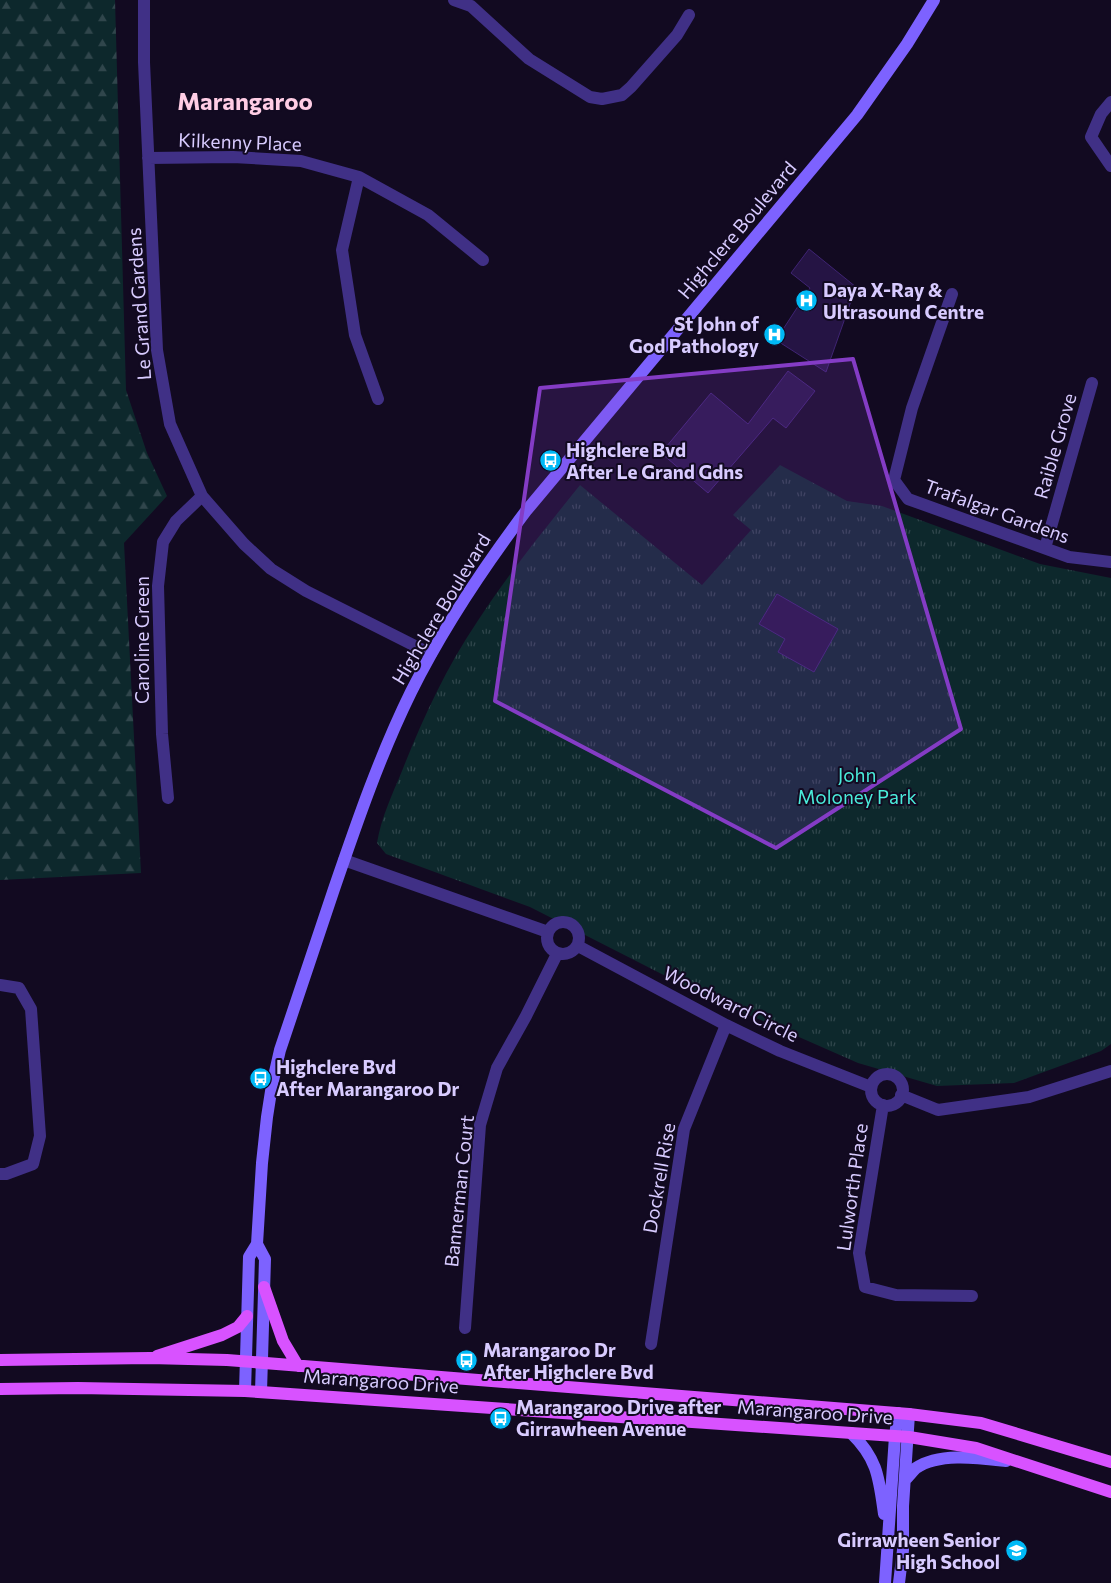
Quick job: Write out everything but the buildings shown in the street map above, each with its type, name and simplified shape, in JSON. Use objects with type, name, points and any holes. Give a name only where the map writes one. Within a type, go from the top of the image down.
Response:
[{"type":"main road","points":[[264,1288],[283,1341],[298,1366]]},
{"type":"main road","points":[[150,1358],[222,1335],[238,1327],[247,1316]]},
{"type":"main road","name":"Marangaroo Drive","points":[[0,1360],[150,1358],[263,1363],[904,1414],[981,1423],[1111,1462]]},
{"type":"main road","name":"Marangaroo Drive","points":[[0,1389],[118,1388],[245,1391],[908,1437],[976,1448],[1111,1492]]},
{"type":"street","name":"Le Grand Gardens","points":[[144,0],[144,62],[157,350],[170,424],[202,496],[244,544],[271,569],[306,590],[431,654]]},
{"type":"street","points":[[454,0],[472,3],[529,59],[590,97],[602,99],[622,95],[631,87],[677,35],[689,15]]},
{"type":"street","name":"Highclere Boulevard","points":[[245,1391],[249,1258],[257,1244],[262,1163],[272,1085],[280,1050],[344,860],[379,765],[396,725],[431,654],[481,572],[526,511],[857,115],[903,50],[934,0]]},
{"type":"street","points":[[1111,102],[1101,114],[1091,137],[1111,166]]},
{"type":"street","name":"Kilkenny Place","points":[[148,158],[233,157],[300,161],[359,178],[428,215],[483,260]]},
{"type":"street","points":[[359,178],[342,250],[355,335],[378,399]]},
{"type":"street","name":"Trafalgar Gardens","points":[[952,294],[912,408],[894,480],[908,499],[1069,557],[1111,562]]},
{"type":"street","name":"Raible Grove","points":[[1045,548],[1092,383]]},
{"type":"street","name":"Caroline Green","points":[[168,798],[162,734],[158,586],[163,542],[176,521],[202,496]]},
{"type":"street","points":[[344,860],[548,932]]},
{"type":"street","points":[[558,923],[572,924],[580,934],[578,946],[569,954],[557,954],[548,945],[548,932],[551,927],[558,923]]},
{"type":"street","name":"Woodward Circle","points":[[578,946],[726,1025],[780,1051],[871,1087]]},
{"type":"street","name":"Bannerman Court","points":[[465,1328],[480,1126],[496,1068],[526,1016],[557,954]]},
{"type":"street","points":[[0,985],[19,988],[31,1008],[40,1136],[33,1164],[6,1174],[0,1174]]},
{"type":"street","name":"Dockrell Rise","points":[[651,1344],[684,1129],[726,1025]]},
{"type":"street","points":[[902,1095],[938,1110],[1029,1097],[1111,1071]]},
{"type":"street","points":[[884,1074],[892,1075],[901,1084],[903,1089],[902,1095],[894,1103],[884,1105],[874,1099],[871,1087],[873,1082],[884,1074]]},
{"type":"street","name":"Lulworth Place","points":[[884,1105],[859,1253],[866,1287],[896,1295],[972,1296]]},
{"type":"street","name":"Highclere Boulevard","points":[[257,1244],[265,1259],[261,1392]]},
{"type":"street","points":[[884,1583],[895,1436],[904,1414]]},
{"type":"street","points":[[899,1583],[903,1550],[908,1437],[904,1414]]},
{"type":"street","points":[[851,1433],[869,1453],[876,1470],[881,1489],[888,1539]]},
{"type":"street","points":[[905,1480],[917,1468],[938,1460],[973,1458],[1020,1462]]},
{"type":"highlighted area","points":[[853,359],[961,729],[776,848],[495,701],[540,388]]},
{"type":"green space","points":[[0,0],[115,0],[126,390],[147,453],[167,496],[124,543],[141,873],[0,880]]},
{"type":"green space","name":"John Moloney Park","points":[[780,465],[847,501],[882,506],[1040,564],[1111,578],[1111,1044],[1101,1051],[1014,1083],[937,1086],[858,1063],[697,992],[530,907],[386,854],[377,843],[384,816],[426,714],[455,658],[501,587],[580,485],[702,585],[751,530],[733,515]]},
{"type":"place","name":"Daya X-Ray & Ultrasound Centre","points":[[807,301]]},
{"type":"place","name":"St John of God Pathology","points":[[775,335]]},
{"type":"place","name":"Highclere Bvd After Le Grand Gdns","points":[[550,461]]},
{"type":"place","name":"Highclere Bvd After Marangaroo Dr","points":[[260,1078]]},
{"type":"place","name":"Marangaroo Dr After Highclere Bvd","points":[[467,1361]]},
{"type":"place","name":"Marangaroo Drive after Girrawheen Avenue","points":[[500,1418]]},
{"type":"place","name":"Girrawheen Senior High School","points":[[1016,1551]]},
{"type":"district","name":"Marangaroo","points":[[245,102]]}]
